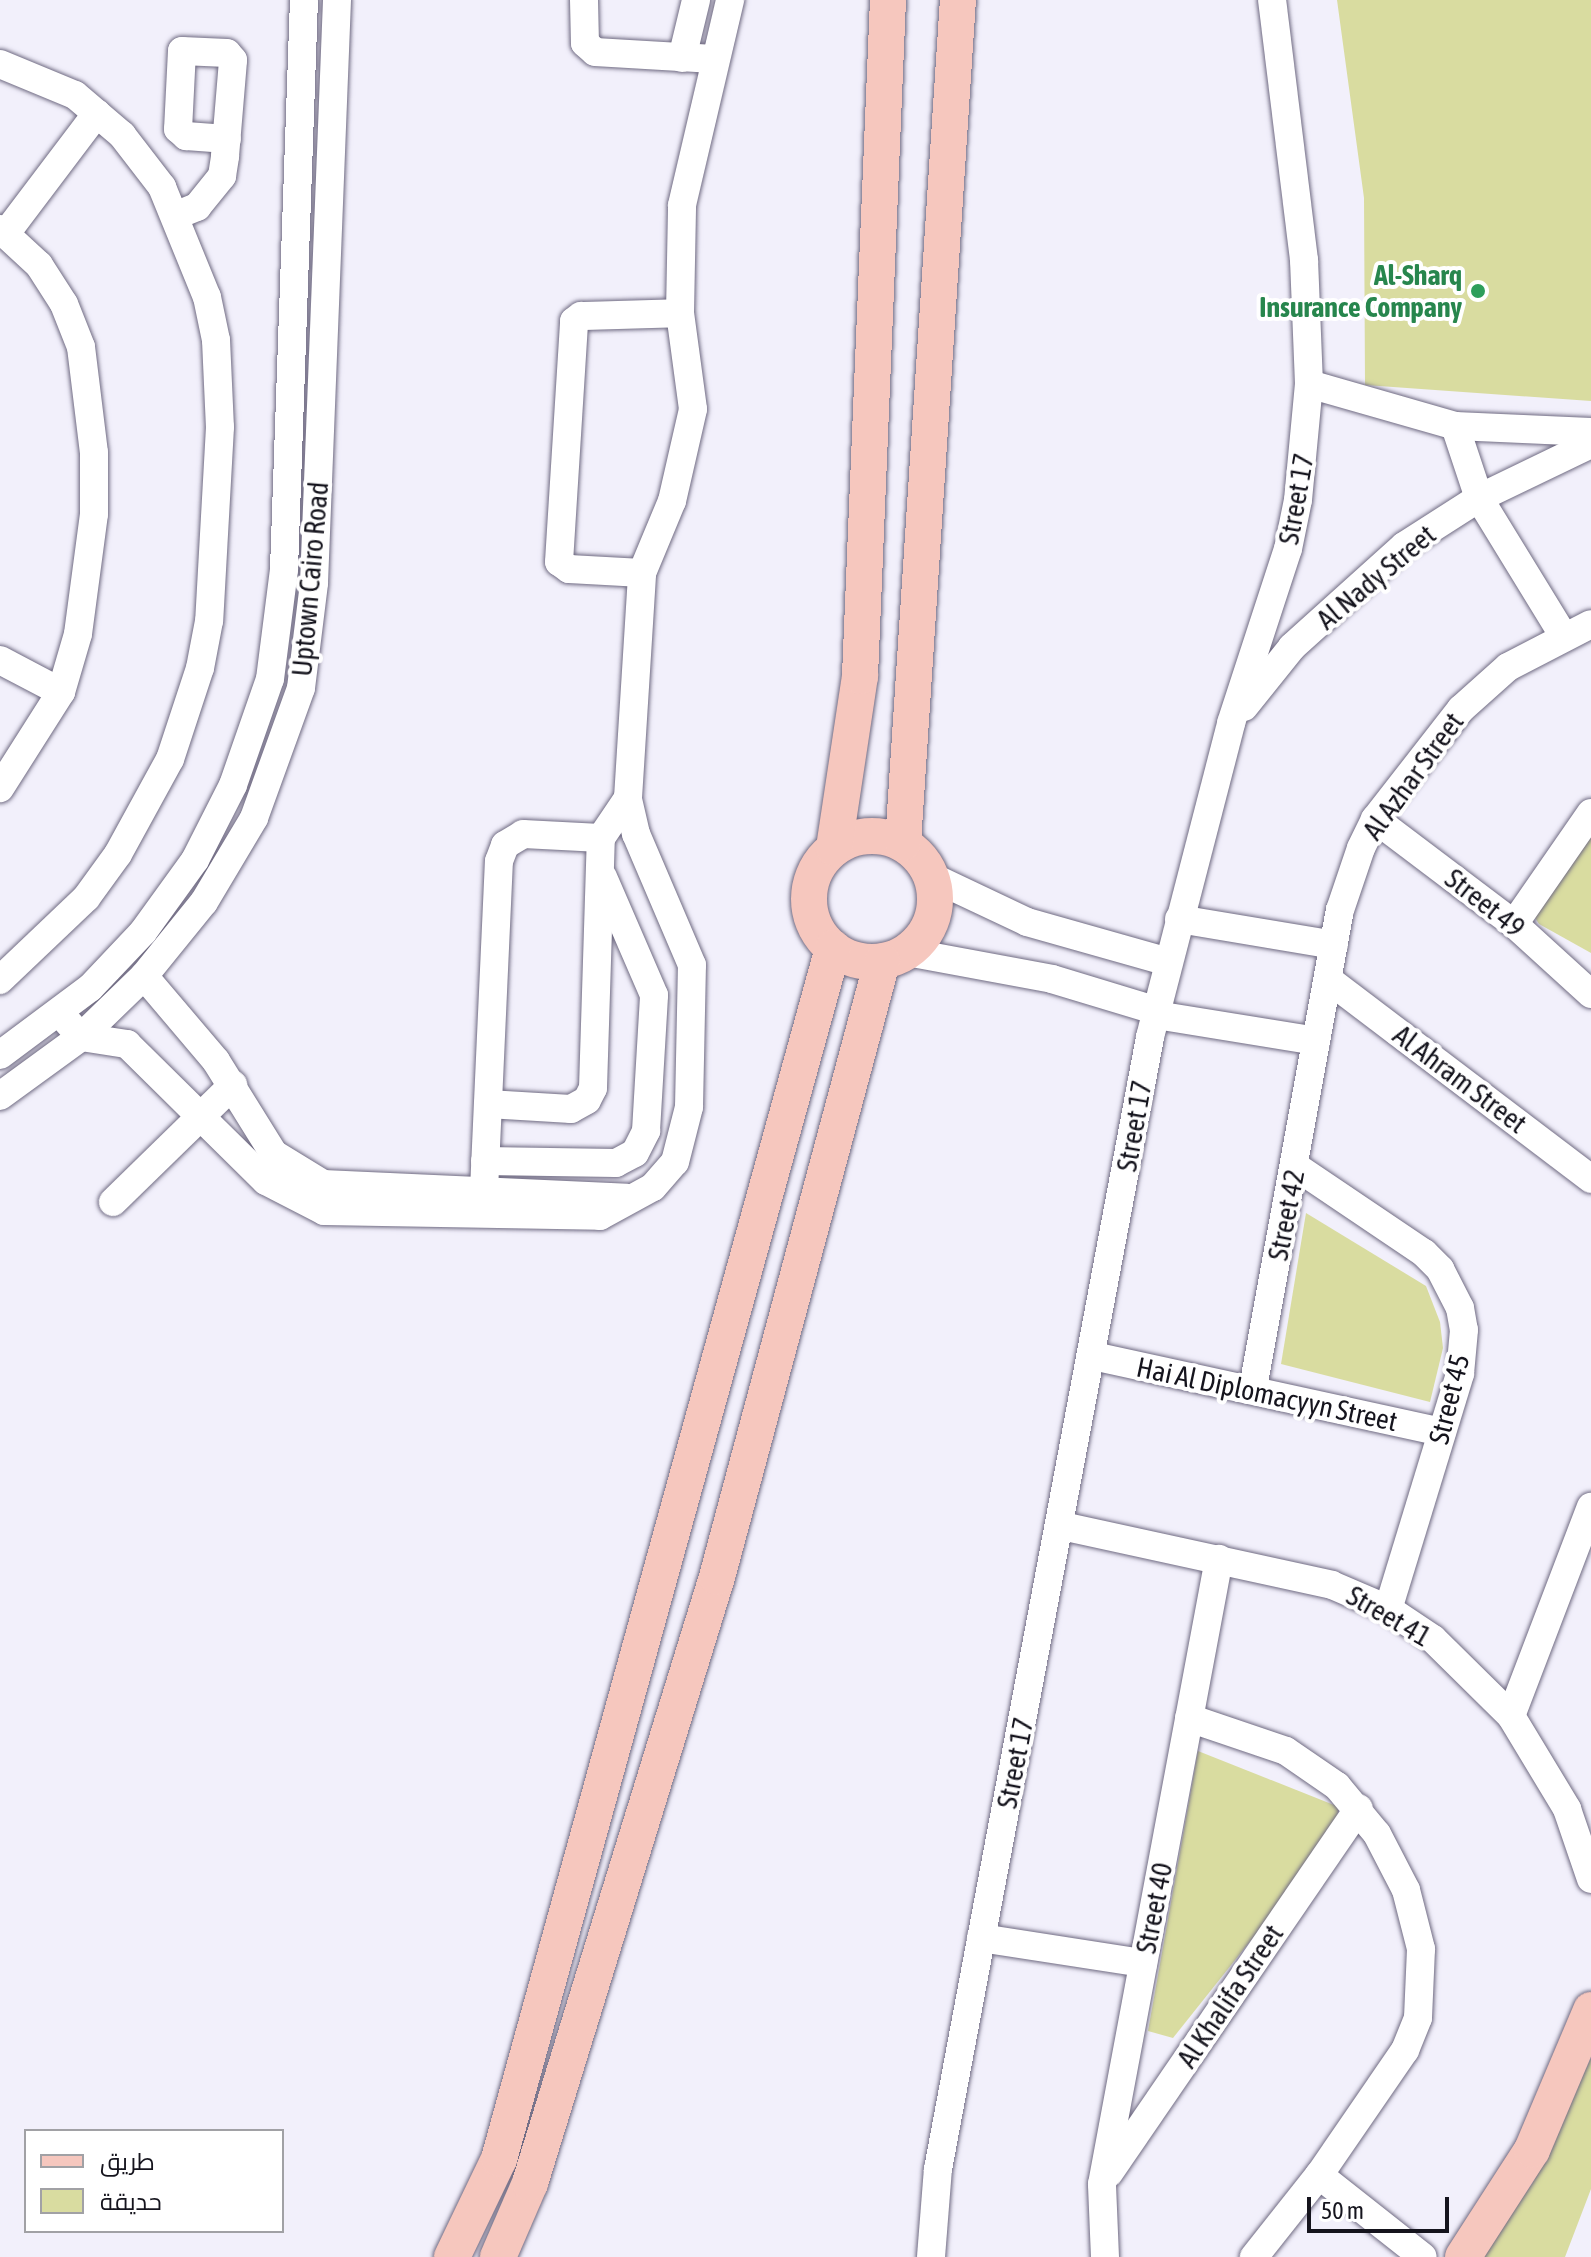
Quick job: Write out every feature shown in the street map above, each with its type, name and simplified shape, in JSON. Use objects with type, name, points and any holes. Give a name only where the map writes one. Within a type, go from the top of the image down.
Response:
[{"type":"main road","points":[[834,848],[860,676],[888,0]]},
{"type":"main road","points":[[903,843],[958,0]]},
{"type":"main road","points":[[498,2257],[530,2183],[717,1577],[894,957],[932,919],[932,877],[903,843],[868,835],[834,848],[817,867],[809,891],[812,917],[833,948],[856,960],[894,957]]},
{"type":"main road","points":[[452,2257],[499,2159],[833,948]]},
{"type":"main road","points":[[1463,2257],[1532,2150],[1591,2010]]},
{"type":"street","points":[[280,0],[304,11]]},
{"type":"street","name":"Uptown Cairo Road","points":[[0,1096],[81,1037],[144,976],[204,902],[254,818],[301,688],[314,583],[337,0]]},
{"type":"street","points":[[584,0],[585,43],[595,52],[714,59]]},
{"type":"street","points":[[682,58],[696,0]]},
{"type":"street","points":[[144,976],[233,1085],[274,1154],[323,1184],[587,1218],[632,1198],[664,1177],[683,1143],[695,993],[685,940],[636,834],[628,798],[642,573],[672,501],[690,433],[690,365],[680,313],[682,205],[730,0]]},
{"type":"street","name":"Street 17","points":[[931,2257],[938,2169],[1157,1013],[1231,723],[1288,549],[1304,456],[1309,384],[1303,245],[1272,0]]},
{"type":"street","name":"Uptown Cairo Road","points":[[0,1055],[59,1012],[143,932],[195,860],[233,785],[270,679],[278,629],[304,11]]},
{"type":"street","points":[[0,64],[51,81],[97,113],[143,159],[177,215],[207,297],[220,383],[213,574],[200,668],[170,759],[118,854],[49,938],[0,980]]},
{"type":"street","points":[[0,788],[61,692],[89,574],[94,453],[89,392],[81,347],[64,304],[39,265],[4,230],[97,113]]},
{"type":"street","points":[[177,215],[212,194],[222,176],[227,139]]},
{"type":"street","points":[[295,217],[305,274],[306,333],[324,350]]},
{"type":"street","points":[[642,573],[569,569],[559,562],[574,321],[581,316],[680,313]]},
{"type":"street","points":[[1309,384],[1455,426],[1591,432]]},
{"type":"street","points":[[1455,426],[1479,498],[1563,635]]},
{"type":"street","name":"Al Nady Street","points":[[1231,723],[1292,647],[1404,546],[1479,498],[1591,444]]},
{"type":"street","points":[[286,446],[300,456],[303,545],[314,583]]},
{"type":"street","name":"Al Azhar Street","points":[[1316,1041],[1349,878],[1375,819],[1461,709],[1508,667],[1563,635],[1591,624]]},
{"type":"street","points":[[0,660],[61,692]]},
{"type":"street","points":[[488,1104],[571,1109],[587,1100],[595,1064],[603,877],[601,838],[628,798]]},
{"type":"street","points":[[1514,924],[1591,813]]},
{"type":"street","name":"Street 49","points":[[1375,819],[1514,924],[1591,994]]},
{"type":"street","points":[[483,1205],[499,861],[505,845],[523,834],[601,838]]},
{"type":"street","points":[[485,1161],[616,1163],[635,1153],[646,1131],[654,995],[603,877]]},
{"type":"street","points":[[932,877],[1027,922],[1168,962]]},
{"type":"street","points":[[1179,919],[1334,945]]},
{"type":"street","points":[[894,957],[1052,979],[1157,1013],[1316,1041]]},
{"type":"street","name":"Al Ahram Street","points":[[1329,980],[1591,1179]]},
{"type":"street","points":[[59,1012],[81,1037],[127,1044],[266,1181],[324,1211],[483,1205]]},
{"type":"street","name":"Street 42","points":[[1253,1388],[1316,1041]]},
{"type":"street","points":[[113,1202],[233,1085]]},
{"type":"street","name":"Street 45","points":[[1295,1166],[1424,1253],[1452,1287],[1462,1319],[1464,1352],[1388,1609]]},
{"type":"street","name":"Hai Al Diplomacyyn Street","points":[[1093,1356],[1253,1388],[1442,1432]]},
{"type":"street","points":[[1511,1716],[1591,1507]]},
{"type":"street","name":"Street 41","points":[[1062,1526],[1332,1585],[1388,1609],[1433,1639],[1511,1716],[1567,1809],[1591,1879]]},
{"type":"street","name":"Street 40","points":[[1105,2257],[1102,2184],[1219,1559]]},
{"type":"street","points":[[1189,1718],[1286,1751],[1313,1766],[1359,1808],[1377,1834],[1416,1917],[1422,1982],[1418,2018],[1405,2050],[1319,2175],[1254,2257]]},
{"type":"street","name":"Al Khalifa Street","points":[[1102,2184],[1359,1808]]},
{"type":"street","points":[[981,1938],[1143,1963]]},
{"type":"street","points":[[1319,2175],[1423,2257]]},
{"type":"green space","name":"Al-Sharq Insurance Company","points":[[1337,0],[1591,0],[1591,401],[1365,385],[1364,198]]},
{"type":"green space","points":[[1591,803],[1591,953],[1539,924],[1530,910]]},
{"type":"green space","points":[[1306,1213],[1426,1286],[1440,1322],[1443,1348],[1430,1402],[1281,1364]]},
{"type":"green space","points":[[1198,1751],[1339,1807],[1333,1837],[1173,2038],[1148,2031]]},
{"type":"green space","points":[[1591,2058],[1591,2189],[1565,2257],[1478,2257],[1532,2184]]},
{"type":"place","name":"Al-Sharq Insurance Company","points":[[1478,291]]}]
